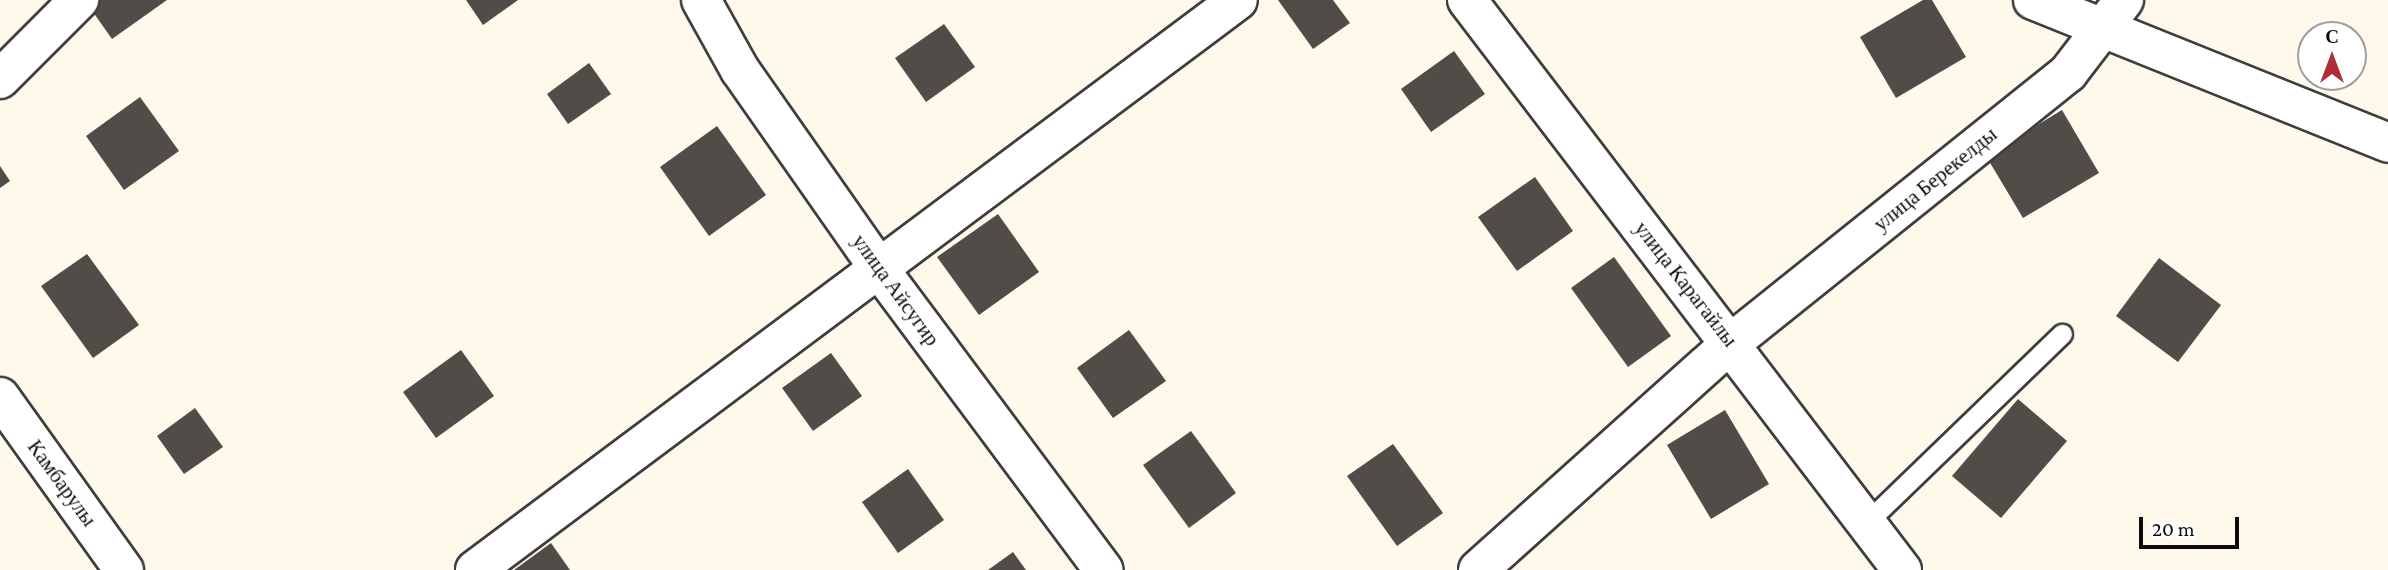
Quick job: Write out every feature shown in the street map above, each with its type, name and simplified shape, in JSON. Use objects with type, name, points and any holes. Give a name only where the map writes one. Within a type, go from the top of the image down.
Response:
[{"type":"street","points":[[0,79],[79,0]]},
{"type":"street","name":"улица Айсугир","points":[[701,0],[740,70],[880,270],[1104,570]]},
{"type":"street","points":[[475,570],[1238,0]]},
{"type":"street","name":"улица Карагайлы","points":[[1467,0],[1902,570]]},
{"type":"street","points":[[2033,0],[2098,30],[2388,143]]},
{"type":"street","name":"улица Берекелды","points":[[1478,570],[1731,343],[2068,73],[2098,30],[2124,0]]},
{"type":"street","name":"Камбарулы","points":[[0,397],[124,570]]},
{"type":"lane","points":[[1867,522],[2062,334]]},
{"type":"building","points":[[95,0],[167,0],[112,39],[88,5]]},
{"type":"building","points":[[466,0],[518,0],[483,25]]},
{"type":"building","points":[[1278,0],[1333,0],[1350,23],[1313,49]]},
{"type":"building","points":[[1923,0],[1932,0],[1966,57],[1896,98],[1860,37]]},
{"type":"building","points":[[944,24],[975,67],[926,102],[895,58]]},
{"type":"building","points":[[1454,51],[1485,94],[1431,132],[1401,89]]},
{"type":"building","points":[[589,63],[611,94],[568,124],[547,94]]},
{"type":"building","points":[[140,97],[179,151],[124,190],[86,136]]},
{"type":"building","points":[[2062,110],[2099,173],[2023,218],[1986,156]]},
{"type":"building","points":[[717,126],[766,195],[709,236],[660,167]]},
{"type":"building","points":[[0,166],[10,181],[0,188]]},
{"type":"building","points":[[1535,177],[1573,231],[1517,271],[1478,217]]},
{"type":"building","points":[[998,214],[1039,272],[979,315],[937,257]]},
{"type":"building","points":[[87,254],[139,325],[93,358],[41,286]]},
{"type":"building","points":[[1614,257],[1671,336],[1628,367],[1571,288]]},
{"type":"building","points":[[2159,258],[2221,305],[2178,362],[2116,316]]},
{"type":"building","points":[[1129,330],[1166,381],[1113,418],[1077,368]]},
{"type":"building","points":[[461,350],[494,396],[436,438],[403,392]]},
{"type":"building","points":[[831,353],[862,396],[813,431],[782,388]]},
{"type":"building","points":[[2018,399],[2067,441],[2001,518],[1952,476]]},
{"type":"building","points":[[195,408],[223,447],[184,474],[157,436]]},
{"type":"building","points":[[1725,410],[1769,484],[1711,519],[1667,445]]},
{"type":"building","points":[[1191,431],[1236,493],[1189,528],[1143,465]]},
{"type":"building","points":[[1393,444],[1443,513],[1397,546],[1347,476]]},
{"type":"building","points":[[908,469],[944,520],[898,553],[862,502]]},
{"type":"building","points":[[551,543],[570,570],[514,570]]},
{"type":"building","points":[[1013,552],[1026,570],[988,570]]}]
